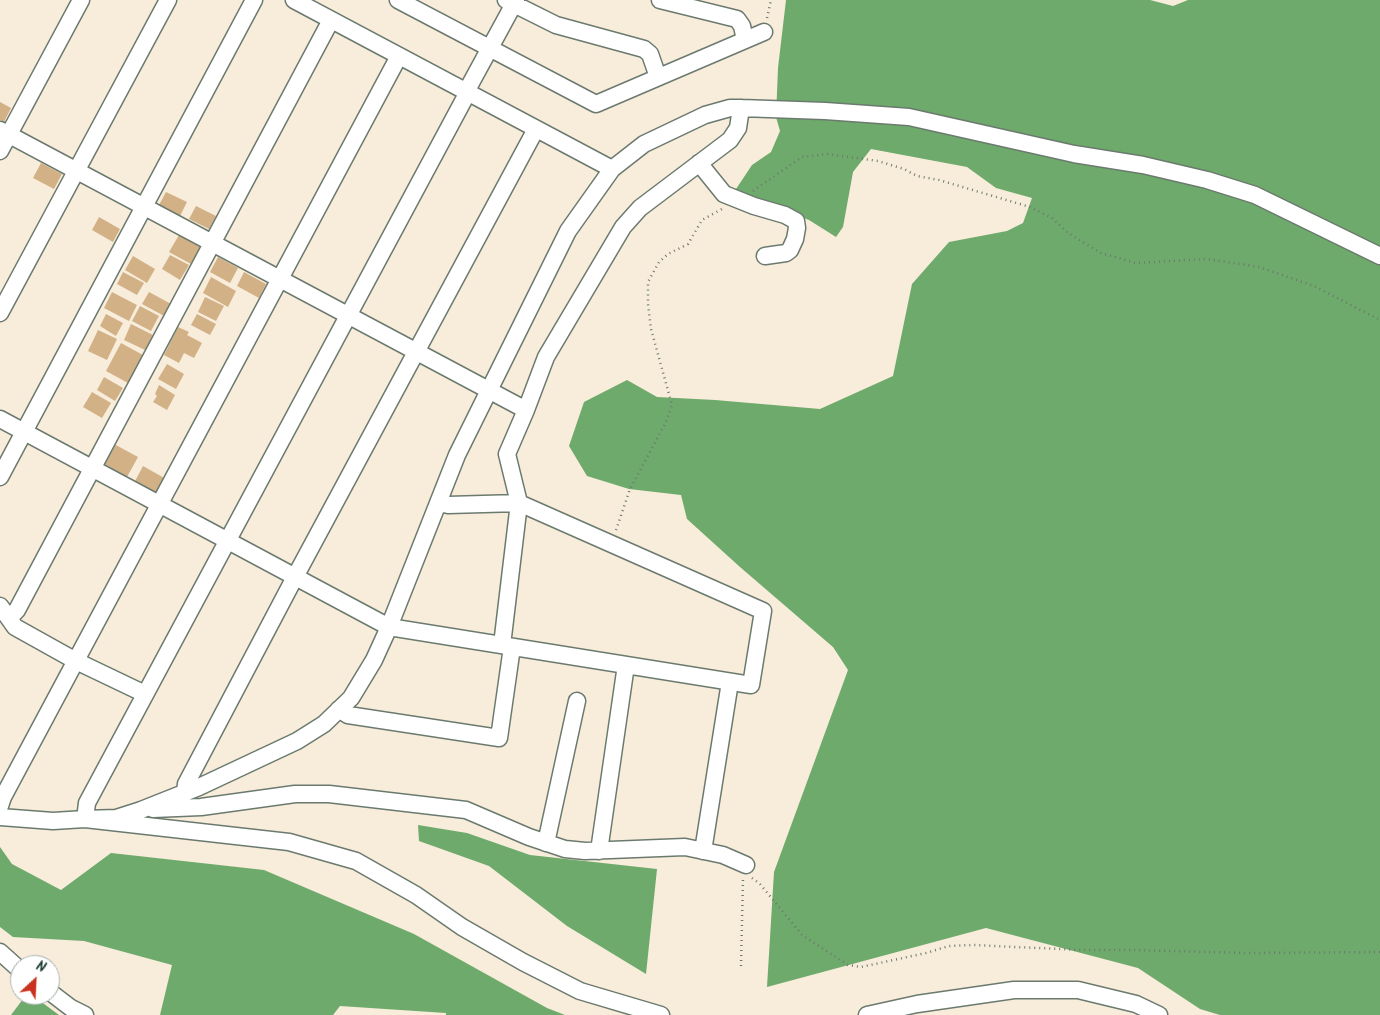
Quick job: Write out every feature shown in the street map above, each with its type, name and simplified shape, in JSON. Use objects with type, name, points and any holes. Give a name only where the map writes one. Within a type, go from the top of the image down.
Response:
[{"type":"street","points":[[0,151],[4,132],[81,0]]},
{"type":"street","points":[[0,313],[168,0]]},
{"type":"street","points":[[0,477],[254,0]]},
{"type":"street","points":[[294,0],[612,170]]},
{"type":"street","points":[[398,0],[596,104],[764,32]]},
{"type":"street","points":[[660,0],[737,20],[742,26],[745,40]]},
{"type":"street","points":[[85,819],[87,803],[467,92],[512,1],[556,25],[644,49],[650,54],[658,77]]},
{"type":"street","points":[[145,694],[15,627],[4,612],[17,610],[331,20]]},
{"type":"street","points":[[0,806],[3,797],[399,56]]},
{"type":"street","points":[[0,817],[53,821],[116,818],[141,810],[297,741],[324,724],[351,698],[374,660],[389,627],[457,455],[568,231],[612,170],[644,144],[705,115],[730,108],[741,108],[909,117],[1074,154],[1143,165],[1207,180],[1255,196],[1380,256]]},
{"type":"street","points":[[339,709],[348,715],[499,738],[518,503],[507,454],[546,357],[623,227],[640,208],[730,140],[738,128],[741,108]]},
{"type":"street","points":[[185,792],[186,784],[295,577],[536,129]]},
{"type":"street","points":[[4,132],[526,410]]},
{"type":"street","points":[[699,163],[724,194],[785,215],[796,221],[795,239],[790,250],[786,253],[764,256]]},
{"type":"street","points":[[0,419],[389,627],[751,685],[763,611],[518,503],[448,505],[438,503]]},
{"type":"street","points":[[599,851],[626,665]]},
{"type":"street","points":[[703,851],[730,682]]},
{"type":"street","points":[[546,843],[577,701]]},
{"type":"street","points":[[141,810],[201,807],[295,794],[329,794],[466,810],[529,837],[566,849],[585,852],[685,847],[723,855],[744,868]]},
{"type":"street","points":[[85,819],[288,842],[356,861],[416,895],[462,927],[523,962],[580,991],[661,1015]]},
{"type":"street","points":[[0,952],[10,961]]},
{"type":"street","points":[[867,1015],[917,1004],[1014,990],[1078,990],[1136,1004],[1159,1015]]},
{"type":"street","points":[[60,1000],[85,1015]]},
{"type":"path","points":[[764,32],[771,0]]},
{"type":"path","points":[[612,544],[630,489],[666,422],[672,405],[651,328],[648,282],[659,262],[668,254],[688,244],[702,220],[759,188],[802,157],[827,154],[878,160],[904,169],[917,176],[939,180],[1030,206],[1052,218],[1068,233],[1102,253],[1136,263],[1207,259],[1259,267],[1314,286],[1380,320]]},
{"type":"path","points":[[744,868],[748,875],[760,884],[802,935],[848,965],[861,967],[949,946],[973,944],[1082,950],[1248,953],[1380,952]]},
{"type":"path","points":[[741,966],[744,868]]},
{"type":"green space","points":[[786,0],[1150,0],[1173,6],[1188,0],[1380,0],[1380,1015],[1220,1015],[1200,1009],[1138,968],[986,928],[767,987],[774,872],[848,670],[833,647],[687,519],[681,495],[629,489],[587,476],[569,446],[584,402],[627,380],[657,397],[820,409],[893,376],[912,284],[949,242],[1007,231],[1023,223],[1032,198],[996,188],[967,167],[871,149],[853,172],[843,227],[836,237],[809,220],[734,192],[752,165],[771,152],[780,131],[776,117],[778,68]]},
{"type":"green space","points":[[418,825],[467,833],[530,855],[657,869],[646,974],[567,926],[489,866],[419,841]]},
{"type":"green space","points":[[0,847],[12,864],[61,890],[111,853],[264,870],[414,934],[547,1008],[565,1015],[446,1015],[446,1013],[340,1006],[333,1015],[160,1015],[172,965],[84,941],[13,937],[0,927]]},
{"type":"green space","points":[[18,1005],[46,1005],[59,1015],[11,1015]]},
{"type":"building","points":[[0,102],[11,108],[4,122],[0,120]]},
{"type":"building","points":[[41,163],[62,174],[54,189],[33,178]]},
{"type":"building","points":[[166,192],[187,202],[180,216],[159,205]]},
{"type":"building","points":[[196,206],[216,216],[209,229],[189,219]]},
{"type":"building","points":[[99,217],[120,229],[113,242],[92,230]]},
{"type":"building","points":[[179,235],[200,247],[191,264],[169,252]]},
{"type":"building","points":[[170,255],[189,265],[180,280],[162,269]]},
{"type":"building","points":[[133,256],[155,269],[147,283],[125,270]]},
{"type":"building","points":[[218,257],[238,268],[230,283],[210,272]]},
{"type":"building","points":[[123,272],[144,283],[137,295],[117,284]]},
{"type":"building","points":[[244,272],[266,284],[259,298],[237,286]]},
{"type":"building","points":[[211,277],[236,291],[228,307],[203,293]]},
{"type":"building","points":[[112,292],[137,305],[129,321],[104,308]]},
{"type":"building","points":[[149,292],[173,305],[166,317],[142,304]]},
{"type":"building","points":[[205,297],[224,306],[216,321],[198,312]]},
{"type":"building","points":[[140,306],[159,316],[151,331],[132,321]]},
{"type":"building","points":[[106,314],[123,323],[116,336],[100,326]]},
{"type":"building","points":[[197,314],[216,324],[210,335],[191,325]]},
{"type":"building","points":[[131,324],[153,335],[145,350],[124,340]]},
{"type":"building","points":[[178,327],[189,332],[187,335],[202,343],[194,358],[184,353],[179,363],[164,355]]},
{"type":"building","points":[[98,330],[117,339],[107,360],[88,351]]},
{"type":"building","points":[[121,343],[143,355],[128,383],[106,371]]},
{"type":"building","points":[[167,364],[184,374],[176,389],[158,379]]},
{"type":"building","points":[[104,377],[123,388],[115,401],[97,390]]},
{"type":"building","points":[[159,385],[175,395],[167,410],[153,402],[157,396],[155,394]]},
{"type":"building","points":[[92,392],[111,403],[102,418],[83,407]]},
{"type":"building","points":[[114,444],[138,457],[127,477],[103,463]]},
{"type":"building","points":[[143,466],[166,479],[156,496],[134,483]]}]
